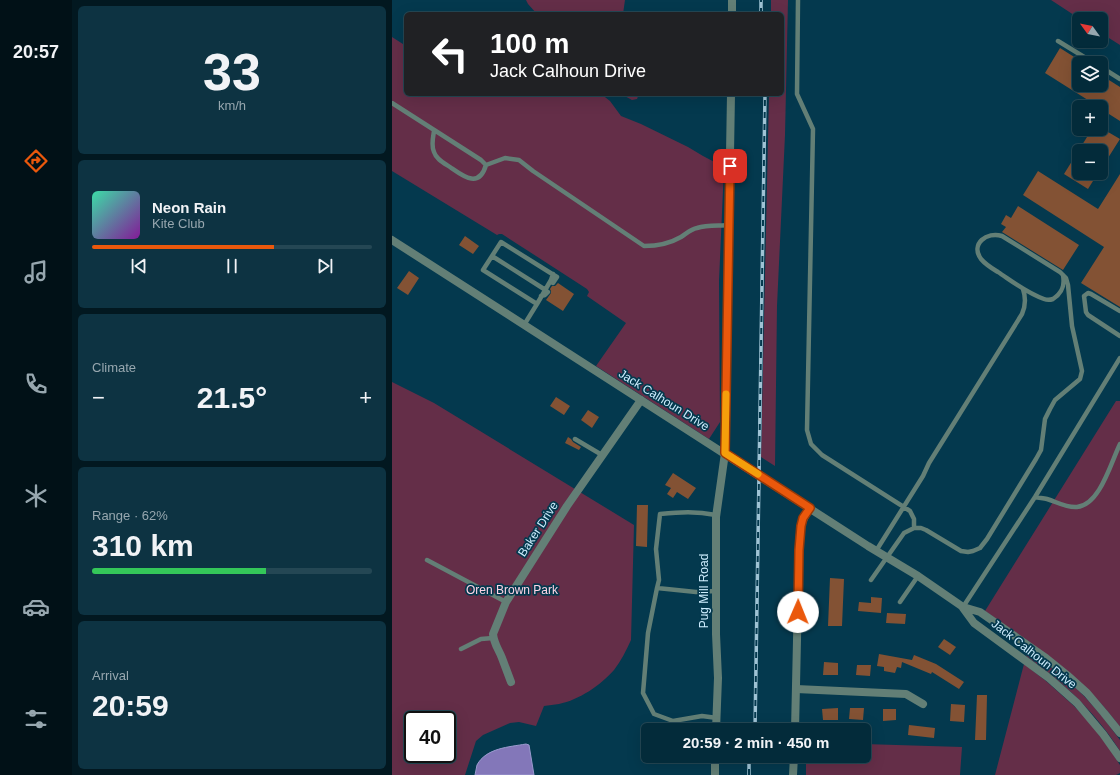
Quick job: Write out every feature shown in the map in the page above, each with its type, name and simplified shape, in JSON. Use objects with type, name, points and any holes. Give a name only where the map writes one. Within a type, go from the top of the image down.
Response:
[{"type":"street","points":[[732,0],[732,12]]},
{"type":"street","name":"Pug Mill Road","points":[[717,723],[718,678],[716,634],[716,514],[725,453],[731,96]]},
{"type":"street","name":"Jack Calhoun Drive","points":[[392,240],[876,551],[918,576],[963,607],[980,612],[1057,666],[1086,693],[1120,733]]},
{"type":"street","name":"Baker Drive","points":[[494,638],[493,634],[506,602],[567,506],[641,400]]},
{"type":"street","points":[[795,723],[799,550],[803,518],[810,508]]},
{"type":"street","name":"Jack Calhoun Drive","points":[[963,607],[974,623],[1049,678],[1077,703],[1103,734],[1120,758]]},
{"type":"street","points":[[494,638],[494,642],[502,658],[510,682]]},
{"type":"street","points":[[796,689],[906,694],[923,704]]},
{"type":"street","points":[[715,763],[715,775]]},
{"type":"street","points":[[793,775],[794,763]]},
{"type":"lane","points":[[798,0],[797,94],[812,129],[807,430],[811,444],[822,455],[910,511],[914,519],[914,528]]},
{"type":"lane","points":[[1058,41],[1083,56]]},
{"type":"lane","points":[[1108,71],[1120,79]]},
{"type":"lane","points":[[392,103],[486,165]]},
{"type":"lane","points":[[434,131],[432,145],[433,152],[437,158],[465,177],[473,179],[479,178],[484,173],[486,165]]},
{"type":"lane","points":[[486,165],[505,158],[519,160],[644,246],[656,246],[669,243],[697,228],[729,225]]},
{"type":"lane","points":[[870,580],[904,533],[914,528],[926,530],[961,551],[968,552],[980,548],[1041,450],[1045,419],[1055,400],[1082,376],[1082,366],[1072,326],[1068,284],[1066,278],[1063,275],[1060,272],[997,234],[983,238],[978,245],[978,251],[981,259],[987,265],[1023,289],[1045,299],[1053,299],[1062,292],[1064,282],[1063,275]]},
{"type":"lane","points":[[537,304],[483,270],[500,242],[557,277],[553,283]]},
{"type":"lane","points":[[492,256],[546,290]]},
{"type":"lane","points":[[524,325],[541,296],[545,296],[553,274]]},
{"type":"lane","points":[[876,551],[904,508],[929,464],[1024,309],[1025,296],[1023,289]]},
{"type":"lane","points":[[1120,312],[1091,294],[1088,293],[1084,296],[1086,312],[1088,315],[1120,336]]},
{"type":"lane","points":[[963,607],[1035,497],[1120,358]]},
{"type":"lane","points":[[575,439],[602,455]]},
{"type":"lane","points":[[1035,497],[1047,499],[1064,506],[1077,507],[1088,504],[1104,481],[1120,444]]},
{"type":"lane","points":[[716,514],[684,511],[660,514],[656,549],[659,580],[648,634],[643,693],[654,714],[673,721],[702,716],[717,718]]},
{"type":"lane","points":[[427,560],[506,602]]},
{"type":"lane","points":[[900,602],[918,576]]},
{"type":"lane","points":[[657,588],[696,592],[716,591]]},
{"type":"lane","points":[[461,649],[481,639],[494,638]]},
{"type":"green space","points":[[526,0],[625,0],[623,12],[535,12]]},
{"type":"green space","points":[[771,0],[788,0],[785,135],[777,306],[775,466],[761,457],[769,96],[784,96],[784,12],[771,12]]},
{"type":"green space","points":[[1051,0],[1120,0],[1120,45],[1108,37],[1108,12],[1072,12],[1072,14]]},
{"type":"green space","points":[[392,37],[404,45],[404,96],[604,96],[610,101],[621,116],[688,147],[724,167],[719,281],[720,422],[709,439],[596,366],[626,323],[587,296],[589,292],[587,289],[502,234],[497,235],[392,171]]},
{"type":"green space","points":[[625,96],[638,96],[637,99],[632,100]]},
{"type":"green space","name":"Oren Brown Park","points":[[392,382],[434,403],[634,525],[631,640],[619,663],[609,676],[589,691],[567,702],[544,706],[536,726],[519,722],[510,723],[483,735],[476,741],[465,775],[392,775]]},
{"type":"green space","points":[[1116,401],[1120,401],[1120,727],[1106,709],[1074,677],[1040,650],[985,611]]},
{"type":"green space","points":[[1026,649],[1065,678],[1084,696],[1120,740],[1120,751],[1101,724],[1079,700],[1054,677],[1026,656]]},
{"type":"green space","points":[[1024,664],[1074,706],[1090,723],[1120,765],[1120,773],[1116,775],[995,775]]},
{"type":"green space","points":[[871,744],[962,747],[960,775],[806,775],[806,763],[871,763]]},
{"type":"shaded area","points":[[526,744],[529,745],[534,775],[475,775],[477,765],[486,755],[505,747]]},
{"type":"building","points":[[1060,48],[1073,56],[1072,90],[1045,73]]},
{"type":"building","points":[[1108,79],[1120,87],[1120,121],[1108,113],[1108,100],[1088,100],[1075,92],[1108,92]]},
{"type":"building","points":[[1108,132],[1120,139],[1108,158],[1108,144],[1083,144],[1088,136],[1108,136]]},
{"type":"building","points":[[1072,161],[1072,179],[1064,174]]},
{"type":"building","points":[[1038,171],[1098,209],[1120,174],[1120,307],[1081,283],[1104,247],[1023,195]]},
{"type":"building","points":[[1074,180],[1094,180],[1088,189]]},
{"type":"building","points":[[1018,206],[1079,245],[1063,270],[1002,232],[1006,227],[1001,224],[1006,215],[1011,218]]},
{"type":"building","points":[[465,236],[479,246],[473,254],[459,245]]},
{"type":"building","points":[[409,271],[419,278],[408,295],[397,288]]},
{"type":"building","points":[[558,283],[574,294],[563,311],[546,300],[551,293],[550,289],[552,286],[555,286]]},
{"type":"building","points":[[556,397],[570,406],[564,415],[550,406]]},
{"type":"building","points":[[588,410],[599,417],[592,428],[581,420]]},
{"type":"building","points":[[568,437],[581,447],[579,450],[565,443]]},
{"type":"building","points":[[673,473],[696,488],[688,499],[677,492],[673,498],[667,494],[671,488],[665,485]]},
{"type":"building","points":[[637,505],[648,505],[647,547],[636,546]]},
{"type":"building","points":[[830,578],[844,579],[842,626],[828,626]]},
{"type":"building","points":[[871,597],[882,598],[881,613],[858,611],[859,602],[871,603]]},
{"type":"building","points":[[887,613],[906,614],[905,624],[886,623]]},
{"type":"building","points":[[944,639],[956,647],[950,655],[938,647]]},
{"type":"building","points":[[879,654],[912,660],[914,655],[936,664],[964,682],[959,689],[932,672],[931,674],[902,662],[901,668],[897,667],[895,673],[884,671],[884,667],[877,666]]},
{"type":"building","points":[[824,662],[838,663],[838,675],[823,675]]},
{"type":"building","points":[[857,665],[871,665],[870,676],[856,675]]},
{"type":"building","points":[[977,695],[987,695],[986,740],[975,740]]},
{"type":"building","points":[[951,704],[965,705],[964,722],[950,721]]},
{"type":"building","points":[[838,708],[838,720],[823,720],[822,709]]},
{"type":"building","points":[[850,708],[864,708],[863,720],[849,719]]},
{"type":"building","points":[[883,709],[896,709],[896,720],[883,721]]},
{"type":"building","points":[[909,725],[935,728],[934,738],[908,735]]},
{"type":"railway","points":[[761,0],[761,12]]},
{"type":"railway","points":[[755,723],[765,96]]},
{"type":"railway","points":[[749,763],[749,775]]},
{"type":"slow traffic","points":[[726,394],[725,453],[758,474]]},
{"type":"route","points":[[730,166],[725,453],[810,508],[803,518],[801,526],[798,612]]}]
